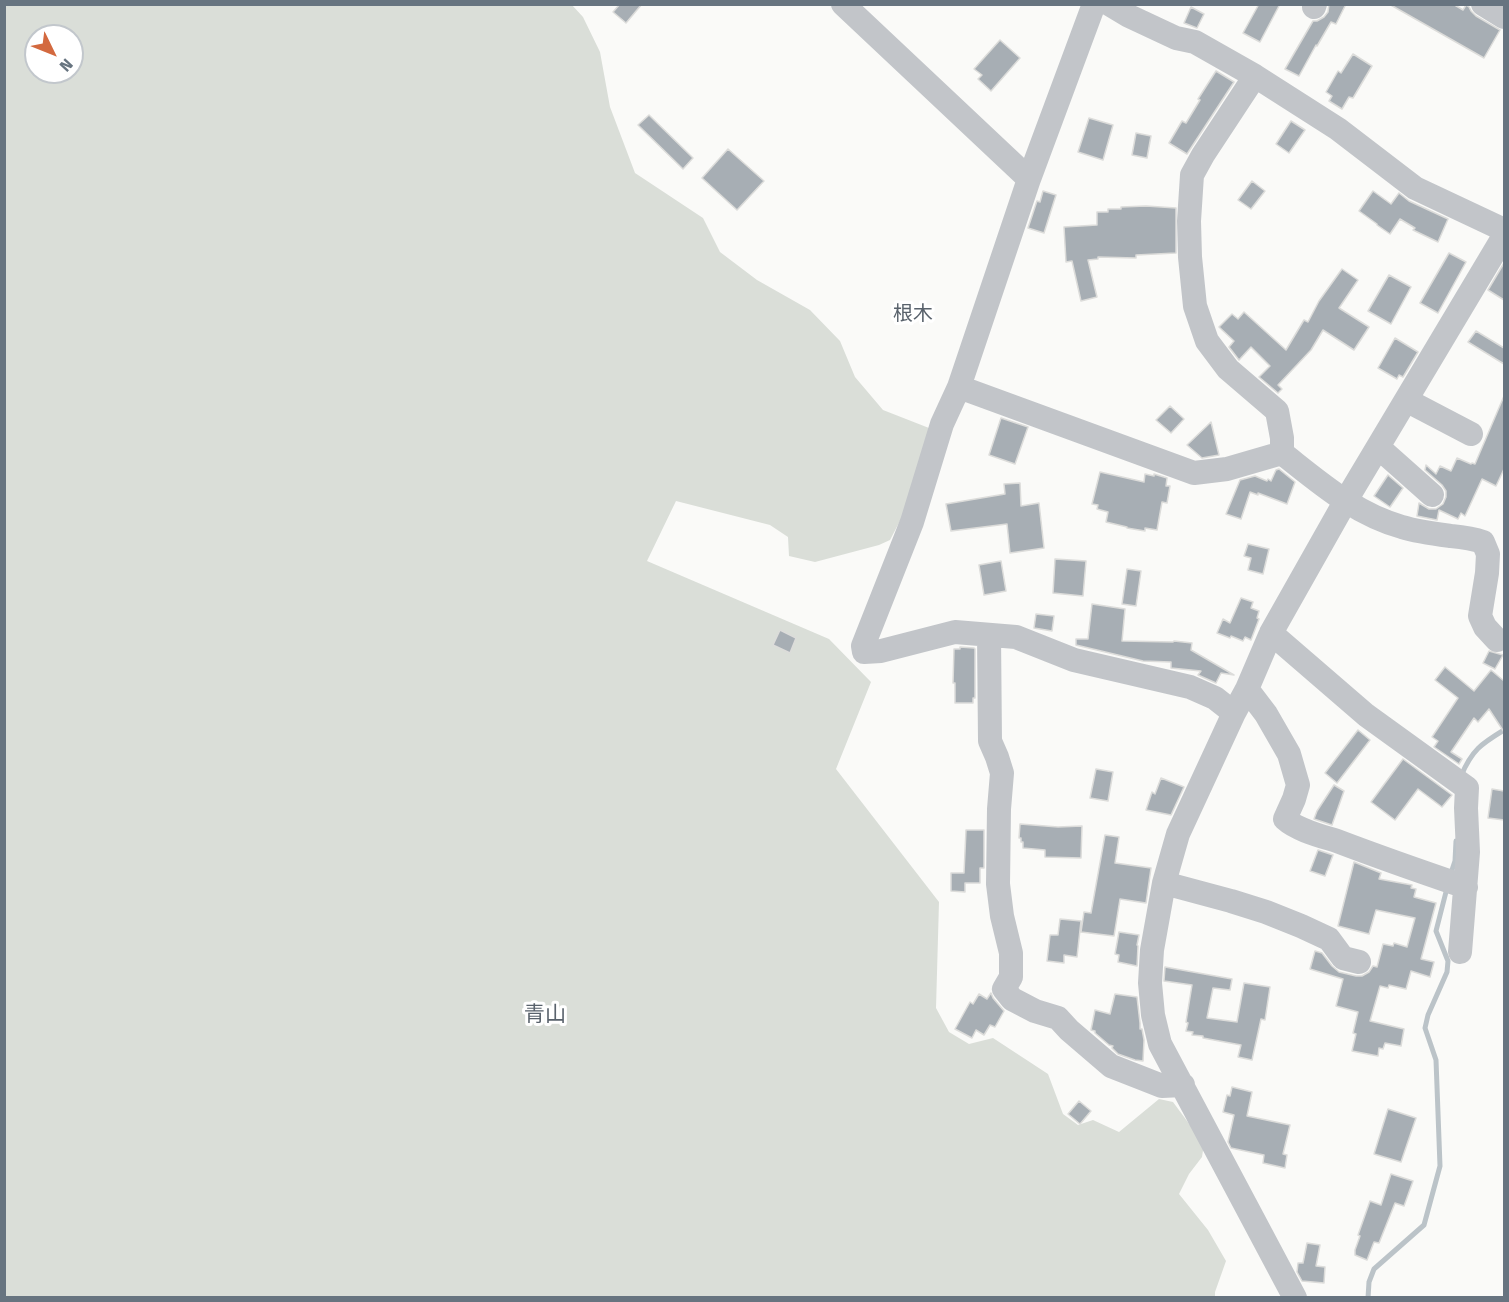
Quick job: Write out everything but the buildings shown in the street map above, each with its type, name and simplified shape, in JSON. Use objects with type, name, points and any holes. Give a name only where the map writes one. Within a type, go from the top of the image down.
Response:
[{"type":"street","points":[[843,4],[1029,179]]},
{"type":"street","points":[[1094,4],[1029,179],[959,387],[942,424],[912,522],[863,646],[864,652],[881,651],[955,632],[1017,637],[1074,660],[1190,687],[1215,698],[1234,712]]},
{"type":"street","points":[[1109,4],[1176,38],[1195,42],[1255,76],[1338,129],[1415,188],[1504,230]]},
{"type":"street","points":[[1483,4],[1504,17]]},
{"type":"street","points":[[1255,76],[1192,175],[1189,221],[1190,257],[1195,306],[1207,341],[1228,369],[1277,411],[1282,453]]},
{"type":"street","points":[[1295,1298],[1160,1044],[1153,1015],[1150,983],[1152,950],[1164,883],[1178,834],[1271,633],[1345,502],[1504,236]]},
{"type":"street","points":[[959,387],[1194,473],[1227,469],[1282,453]]},
{"type":"street","points":[[1406,400],[1471,434]]},
{"type":"street","points":[[1378,447],[1432,495]]},
{"type":"street","points":[[1282,453],[1345,502],[1370,516],[1400,527],[1473,538],[1483,542],[1488,554],[1480,616],[1485,627],[1497,640]]},
{"type":"street","points":[[1271,633],[1366,715],[1467,788],[1468,852],[1460,952]]},
{"type":"street","points":[[989,635],[990,741],[1002,773],[998,884],[1002,916],[1011,953],[1011,977],[1004,989],[1012,999],[1035,1011],[1058,1018],[1111,1066],[1162,1086],[1183,1086]]},
{"type":"street","points":[[1246,689],[1266,714],[1289,754],[1298,785],[1285,819],[1289,823],[1350,847],[1466,886]]},
{"type":"street","points":[[1164,883],[1231,901],[1301,926],[1329,939],[1343,958],[1359,962]]},
{"type":"shaded area","points":[[5,5],[572,5],[583,17],[600,52],[610,107],[635,173],[703,218],[720,252],[757,280],[810,310],[840,341],[855,377],[883,410],[929,428],[902,517],[890,540],[815,562],[789,556],[788,537],[770,525],[676,501],[647,561],[829,639],[871,682],[836,769],[939,902],[936,1008],[949,1032],[969,1044],[993,1038],[1048,1074],[1063,1114],[1078,1125],[1093,1120],[1119,1132],[1159,1099],[1173,1102],[1204,1144],[1202,1157],[1189,1174],[1179,1194],[1208,1230],[1226,1261],[1215,1297],[5,1298]]},
{"type":"waterway","points":[[1461,776],[1478,748],[1504,730]]},
{"type":"waterway","points":[[1450,876],[1455,861],[1456,841]]},
{"type":"waterway","points":[[1368,1298],[1369,1282],[1374,1269],[1424,1225],[1440,1166],[1436,1060],[1425,1028],[1428,1015],[1447,972],[1448,961],[1436,931],[1447,888]]},
{"type":"district","name":"根木","points":[[913,314]]},
{"type":"district","name":"青山","points":[[545,1015]]}]
